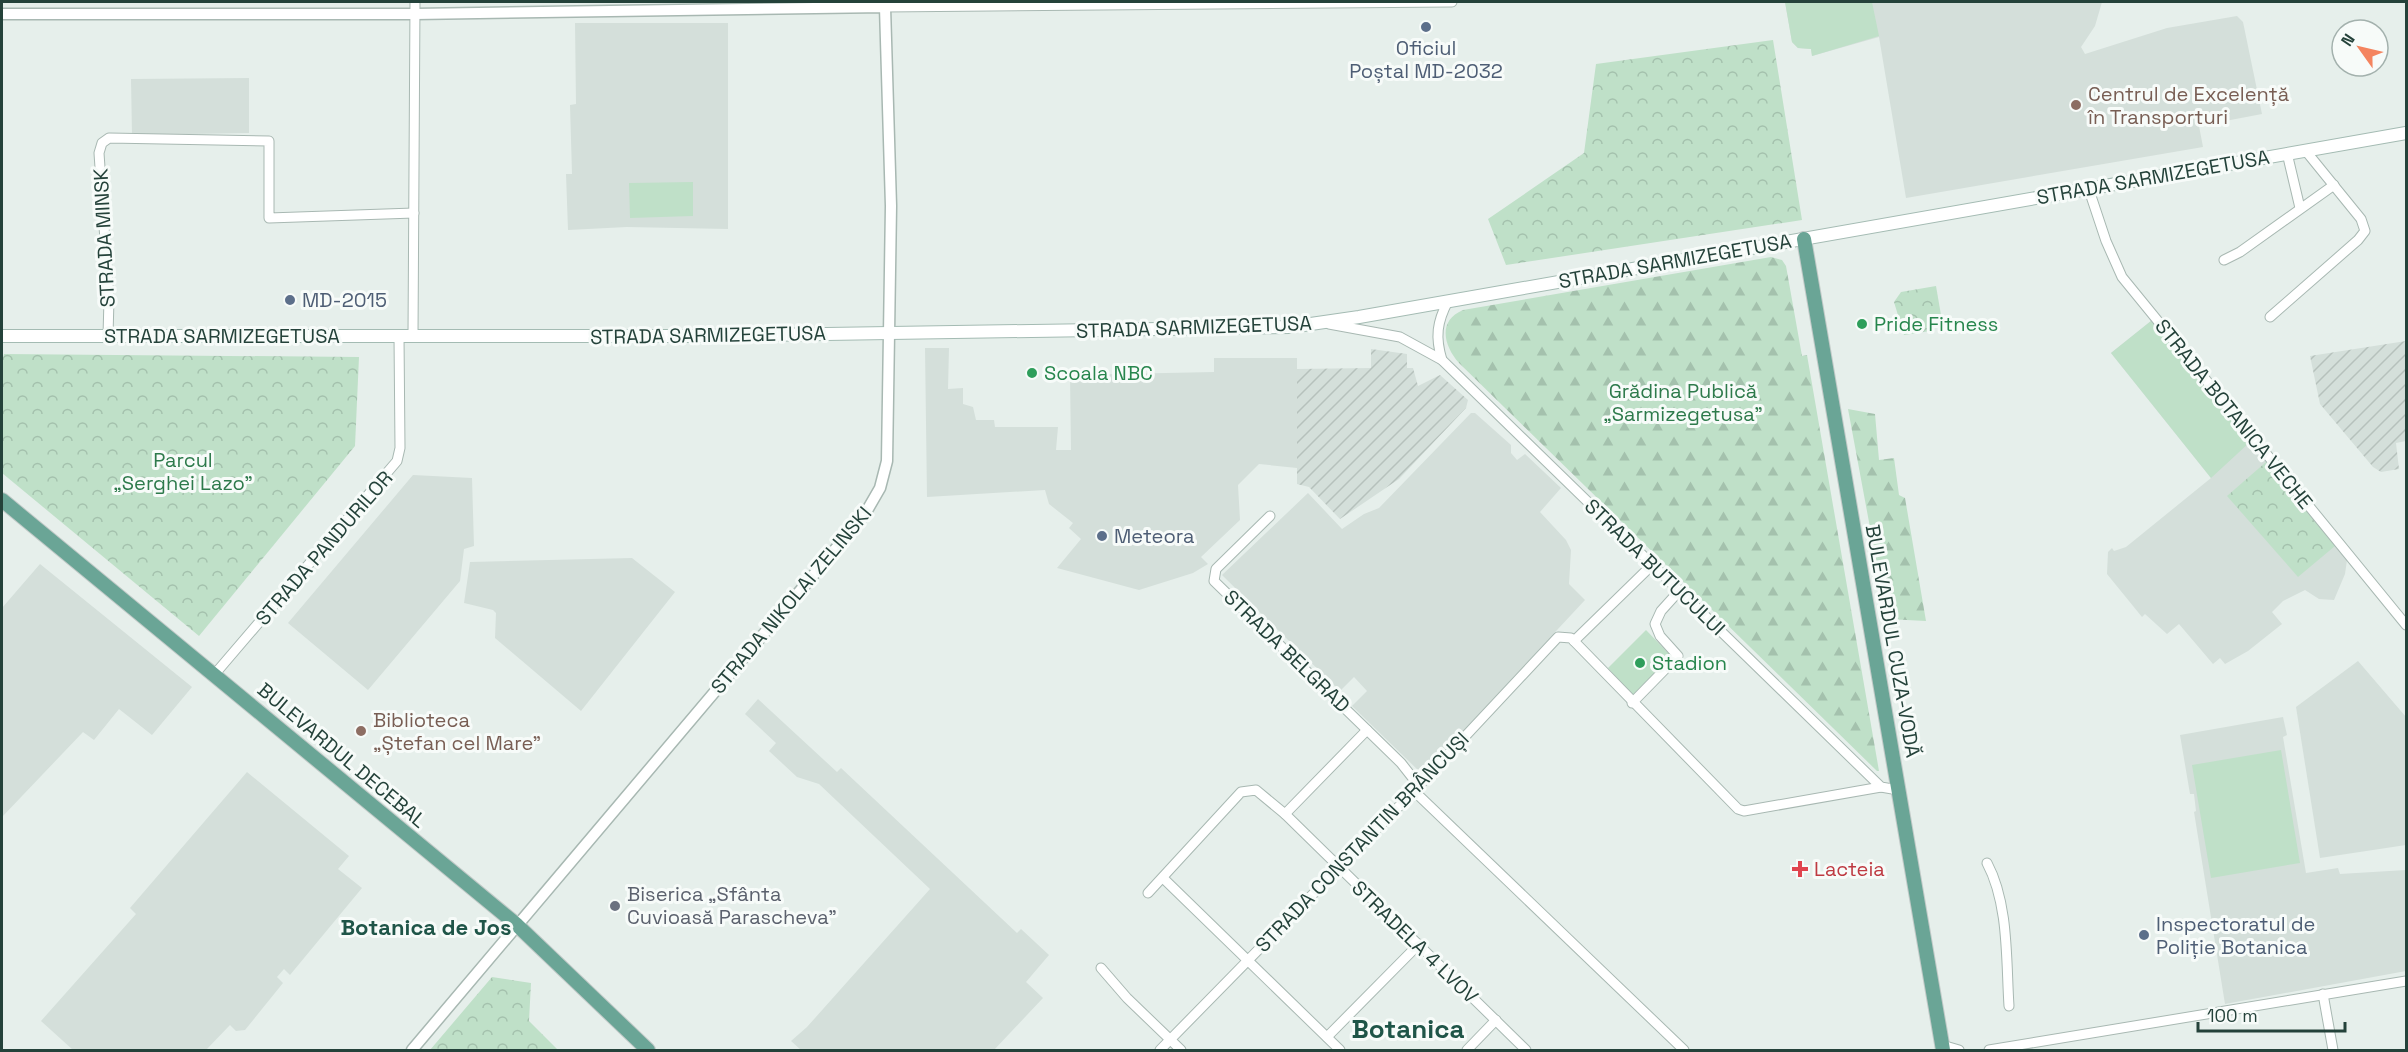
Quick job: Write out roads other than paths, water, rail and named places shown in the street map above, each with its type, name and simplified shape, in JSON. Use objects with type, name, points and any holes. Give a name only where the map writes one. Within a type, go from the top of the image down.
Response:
[{"type":"main road","name":"STRADA SARMIZEGETUSA","points":[[2,336],[413,336],[1290,327],[2406,133]]},
{"type":"main road","name":"BULEVARDUL CUZA-VODĂ","points":[[1804,238],[1942,1048]]},
{"type":"main road","name":"BULEVARDUL DECEBAL","points":[[2,500],[517,925],[648,1050]]},
{"type":"street","points":[[413,336],[415,2]]},
{"type":"street","points":[[2,14],[415,14],[597,6],[683,5],[1452,2]]},
{"type":"street","name":"STRADA NIKOLAI ZELINSKI","points":[[412,1050],[870,506],[880,488],[887,461],[891,206],[885,4]]},
{"type":"street","name":"STRADA MINSK","points":[[108,336],[109,288],[99,153],[103,141],[111,137],[269,141],[269,218],[414,213]]},
{"type":"street","points":[[2270,317],[2358,240],[2365,231],[2361,219],[2305,150]]},
{"type":"street","points":[[2287,153],[2300,208]]},
{"type":"street","points":[[2224,260],[2240,252],[2334,185]]},
{"type":"street","name":"STRADA BOTANICA VECHE","points":[[2088,187],[2106,241],[2122,277],[2406,625]]},
{"type":"street","points":[[1442,360],[1437,330],[1448,301]]},
{"type":"street","name":"STRADA BUTUCULUI","points":[[1323,323],[1400,337],[1442,360],[1881,787]]},
{"type":"street","name":"STRADA PANDURILOR","points":[[214,675],[397,460],[400,448],[399,336]]},
{"type":"street","name":"STRADA BELGRAD","points":[[1270,516],[1216,569],[1213,578],[1401,763],[1417,789],[1684,1050]]},
{"type":"street","points":[[1653,564],[1574,641],[1632,703],[1738,809],[1744,811],[1881,787],[1898,790]]},
{"type":"street","points":[[1632,703],[1678,656],[1660,636],[1655,624],[1661,611],[1680,590]]},
{"type":"street","name":"STRADA CONSTANTIN BRÂNCUȘI","points":[[1160,1050],[1417,789],[1555,640],[1563,636],[1574,641]]},
{"type":"street","points":[[1285,814],[1367,730]]},
{"type":"street","name":"STRADELA 4 LVOV","points":[[1163,878],[1241,792],[1248,789],[1263,795],[1526,1050]]},
{"type":"street","points":[[1987,863],[1994,877],[2000,909],[2009,1006]]},
{"type":"street","points":[[1148,893],[1163,878],[1340,1050]]},
{"type":"street","points":[[1327,1037],[1419,944]]},
{"type":"street","points":[[1101,968],[1127,998],[1181,1050]]},
{"type":"street","points":[[1989,1050],[2406,981]]},
{"type":"street","points":[[2323,994],[2333,1050]]},
{"type":"street","points":[[1467,1050],[1496,1020]]},
{"type":"street","points":[[1942,1048],[1959,1050]]},
{"type":"place","name":"Oficiul Poștal MD-2032","points":[[1426,27]]},
{"type":"place","name":"Centrul de Excelență în Transporturi","points":[[2076,105]]},
{"type":"place","name":"MD-2015","points":[[290,300]]},
{"type":"place","name":"Pride Fitness","points":[[1862,324]]},
{"type":"place","name":"Scoala NBC","points":[[1032,373]]},
{"type":"place","name":"Meteora","points":[[1102,536]]},
{"type":"place","name":"Stadion","points":[[1640,663]]},
{"type":"place","name":"Biblioteca „Ștefan cel Mare”","points":[[361,731]]},
{"type":"place","name":"Lacteia","points":[[1800,869]]},
{"type":"place","name":"Biserica „Sfânta Cuvioasă Parascheva”","points":[[615,906]]},
{"type":"place","name":"Inspectoratul de Poliție Botanica","points":[[2144,935]]},
{"type":"district","name":"Botanica de Jos","points":[[426,927]]},
{"type":"district","name":"Botanica","points":[[1408,1029]]},
{"type":"park label","name":"Grădina Publică „Sarmizegetusa”","points":[[1683,402]]},
{"type":"park label","name":"Parcul „Serghei Lazo”","points":[[183,472]]}]
